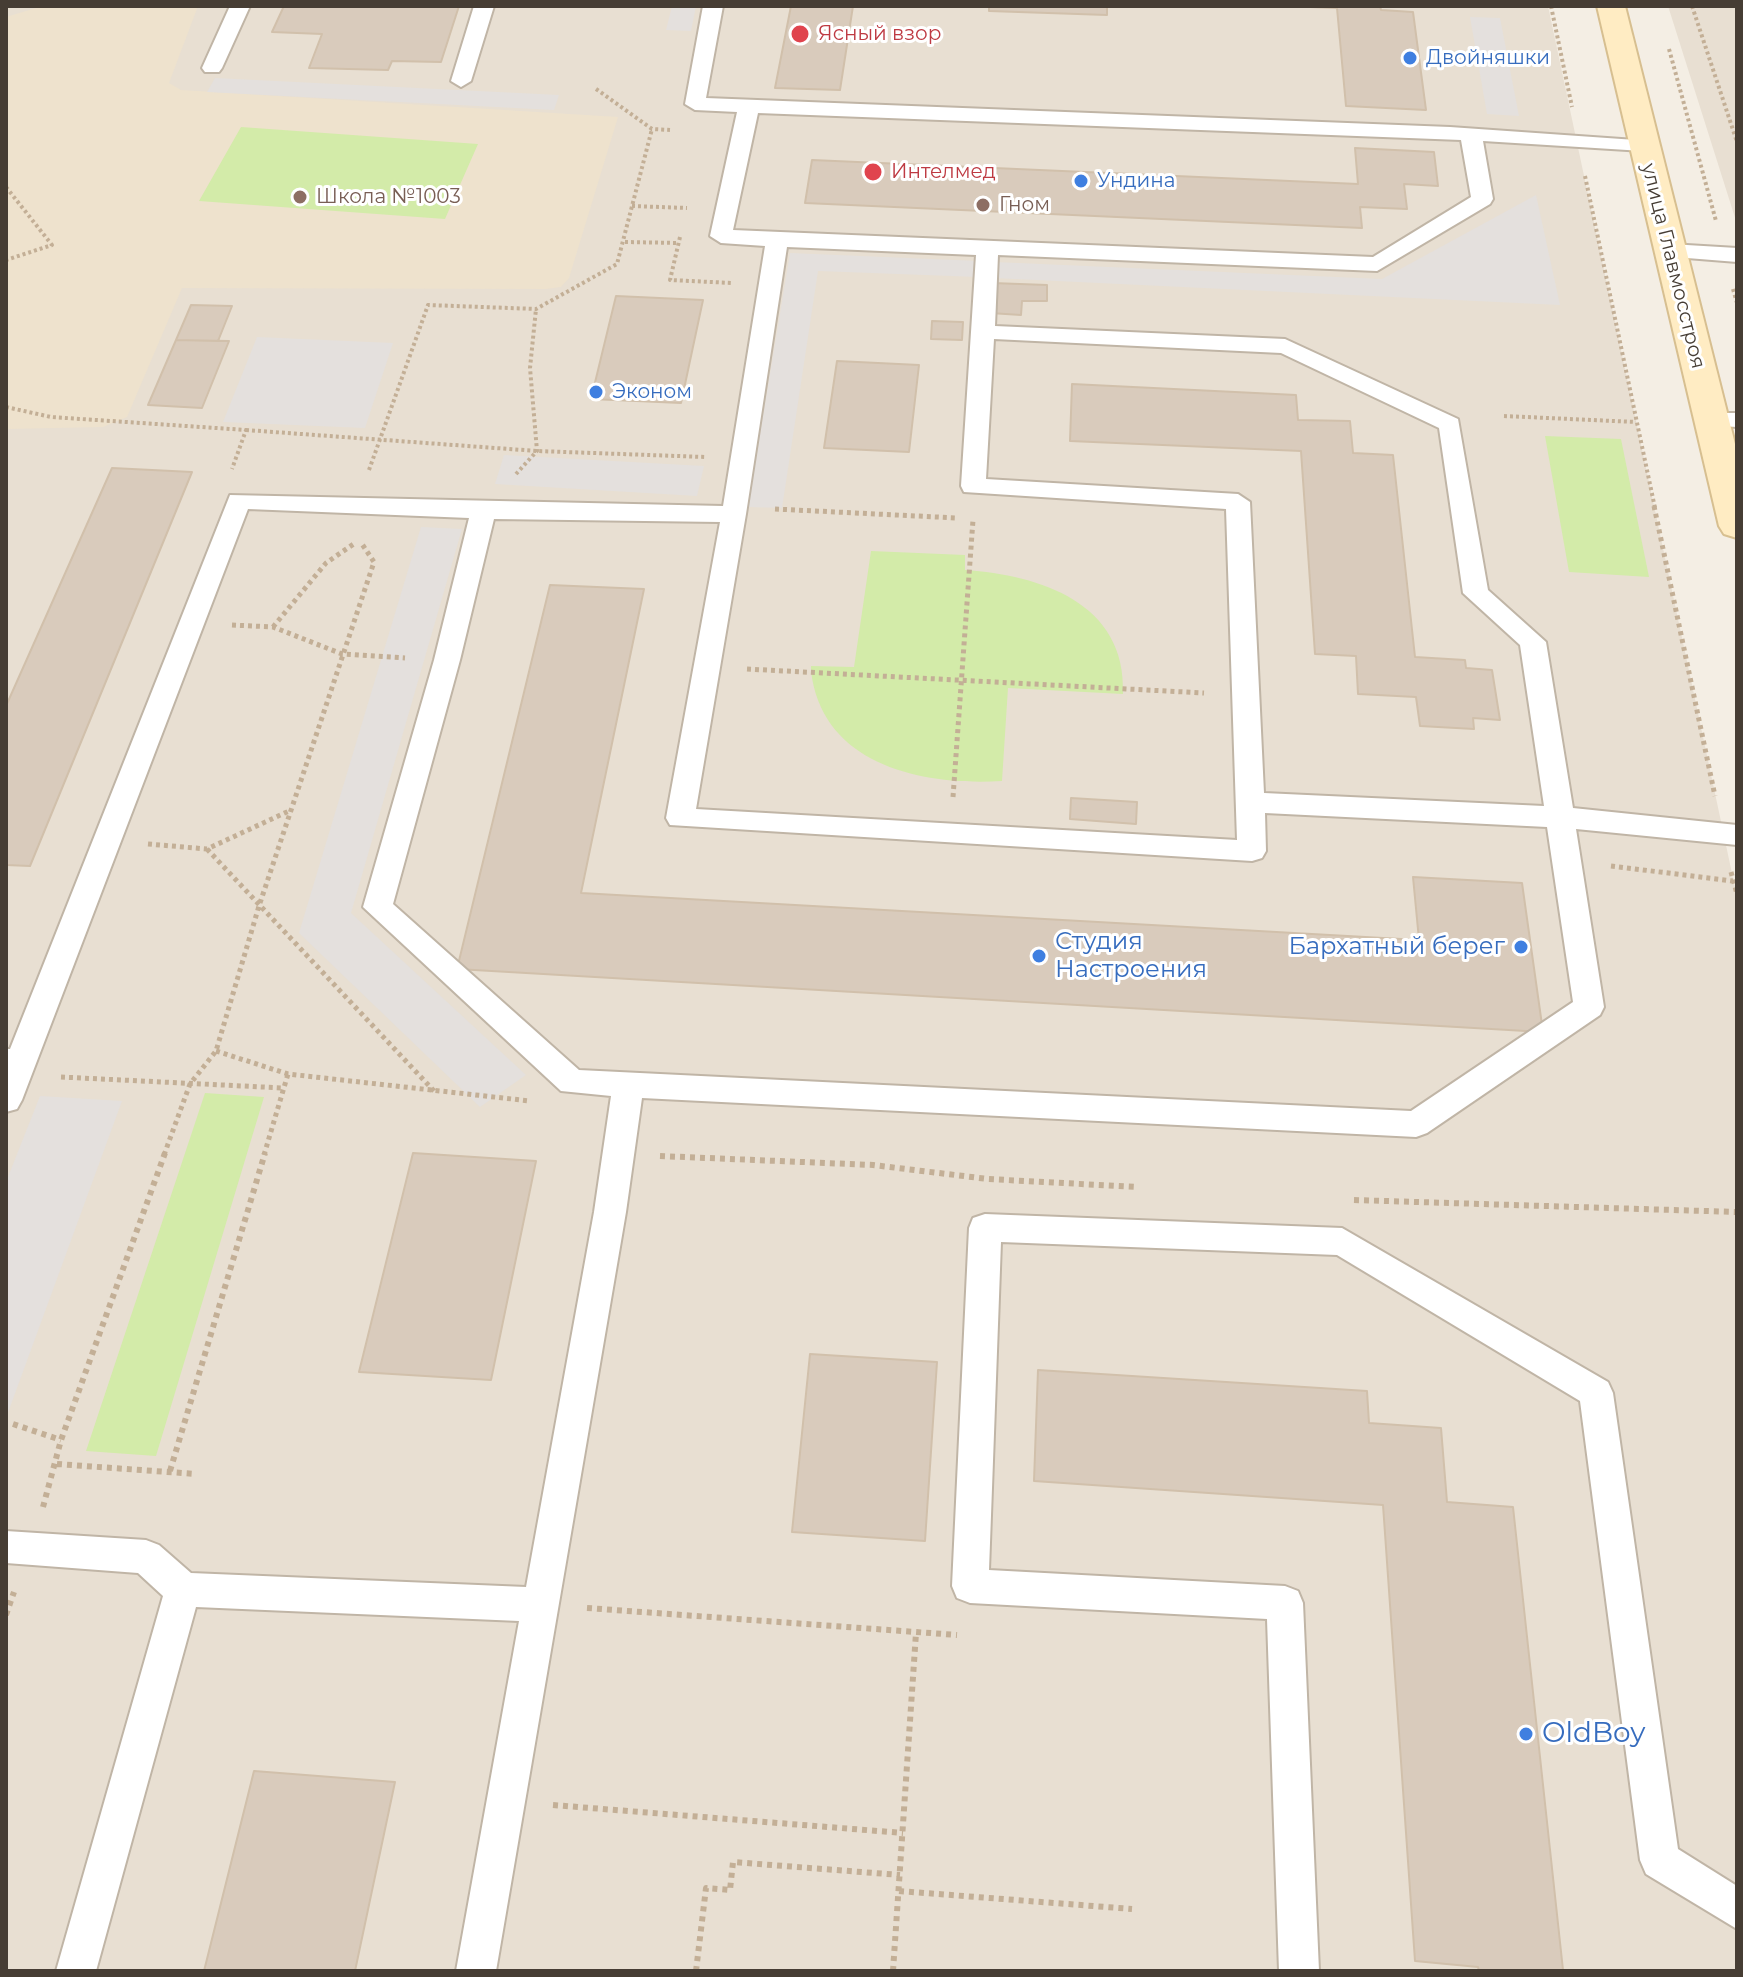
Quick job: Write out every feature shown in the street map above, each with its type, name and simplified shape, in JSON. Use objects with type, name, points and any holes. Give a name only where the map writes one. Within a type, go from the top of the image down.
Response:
[{"type":"street","name":"улица Главмосстроя","points":[[1611,6],[1670,251],[1724,420],[1737,526]]},
{"type":"lane","points":[[212,68],[240,6]]},
{"type":"lane","points":[[461,81],[484,6]]},
{"type":"lane","points":[[713,6],[695,104],[1471,134],[1643,145]]},
{"type":"lane","points":[[749,106],[721,236],[1377,264],[1482,199],[1471,134]]},
{"type":"lane","points":[[777,240],[680,818],[1252,851],[1238,502],[973,486],[987,248]]},
{"type":"lane","points":[[1670,251],[1731,255]]},
{"type":"lane","points":[[483,511],[447,660],[378,907],[572,1082],[1416,1124],[1589,1007],[1569,860],[1533,642],[1476,593],[1450,424],[1285,346],[983,332]]},
{"type":"lane","points":[[6,1100],[13,1061],[105,840],[239,501],[483,511],[734,510]]},
{"type":"lane","points":[[1250,802],[1560,817],[1730,835]]},
{"type":"lane","points":[[476,1971],[610,1212],[615,1155],[628,1087]]},
{"type":"lane","points":[[1299,1971],[1285,1603],[970,1586],[985,1228],[1342,1242],[1596,1393],[1660,1860],[1737,1909]]},
{"type":"lane","points":[[18,1548],[146,1557],[183,1590],[541,1605]]},
{"type":"lane","points":[[76,1971],[183,1590]]},
{"type":"path","points":[[1551,6],[1636,422],[1730,835],[1733,881],[1737,894]]},
{"type":"path","points":[[1692,6],[1737,142]]},
{"type":"path","points":[[1665,35],[1731,255],[1737,303]]},
{"type":"path","points":[[355,507],[428,305],[536,309],[617,264],[652,129],[596,89]]},
{"type":"path","points":[[6,187],[52,245],[6,260]]},
{"type":"path","points":[[632,206],[687,208],[684,220]]},
{"type":"path","points":[[682,231],[670,280],[733,283]]},
{"type":"path","points":[[625,242],[679,243]]},
{"type":"path","points":[[536,309],[530,368],[537,451]]},
{"type":"path","points":[[6,407],[51,417],[537,451],[716,458]]},
{"type":"path","points":[[1504,416],[1636,422]]},
{"type":"path","points":[[227,482],[246,430]]},
{"type":"path","points":[[734,510],[974,519],[953,797]]},
{"type":"path","points":[[18,1548],[57,1464],[61,1440],[190,1084],[216,1051],[259,906],[374,562],[359,540],[326,563],[273,627]]},
{"type":"path","points":[[190,622],[273,627],[342,654],[412,659]]},
{"type":"path","points":[[707,666],[1207,694]]},
{"type":"path","points":[[105,840],[207,849],[290,811]]},
{"type":"path","points":[[207,849],[434,1092],[288,1074],[216,1051]]},
{"type":"path","points":[[1569,860],[1733,881]]},
{"type":"path","points":[[13,1061],[66,1079],[283,1088]]},
{"type":"path","points":[[170,1471],[288,1074]]},
{"type":"path","points":[[615,1155],[873,1165],[988,1179],[1147,1188]]},
{"type":"path","points":[[1352,1200],[1737,1212]]},
{"type":"path","points":[[13,1424],[61,1440]]},
{"type":"path","points":[[57,1464],[196,1474]]},
{"type":"path","points":[[541,1605],[957,1635]]},
{"type":"path","points":[[893,1971],[916,1633]]},
{"type":"path","points":[[506,1801],[903,1833]]},
{"type":"path","points":[[696,1971],[706,1888],[730,1890],[733,1862],[900,1875]]},
{"type":"path","points":[[899,1891],[1132,1909]]},
{"type":"shaded area","points":[[6,6],[1548,6],[1737,897],[1737,1971],[6,1971]]},
{"type":"shaded area","name":"Школа №1003","points":[[43,6],[198,6],[169,83],[181,90],[618,117],[569,278],[561,287],[546,289],[182,288],[127,417],[103,427],[6,429],[6,17]]},
{"type":"shaded area","points":[[672,6],[696,6],[691,31],[666,30]]},
{"type":"shaded area","points":[[1668,6],[1737,6],[1737,224]]},
{"type":"shaded area","points":[[1470,17],[1500,18],[1519,116],[1487,114]]},
{"type":"shaded area","points":[[215,78],[559,95],[554,110],[207,92]]},
{"type":"shaded area","points":[[1536,195],[1560,305],[994,278],[995,262],[1382,279]]},
{"type":"shaded area","points":[[790,253],[979,261],[978,277],[818,271],[782,508],[748,507]]},
{"type":"shaded area","points":[[257,337],[393,343],[365,428],[223,422]]},
{"type":"shaded area","points":[[504,455],[704,466],[697,496],[495,484]]},
{"type":"shaded area","points":[[421,527],[462,529],[351,913],[526,1075],[480,1107],[299,933]]},
{"type":"shaded area","points":[[40,1096],[122,1101],[6,1418],[6,1182]]},
{"type":"green space","points":[[241,127],[478,144],[445,219],[199,201]]},
{"type":"green space","points":[[1545,436],[1621,439],[1649,577],[1569,572]]},
{"type":"green space","points":[[871,551],[965,555],[965,570],[1022,579],[1049,587],[1074,600],[1095,616],[1111,637],[1120,663],[1123,694],[1008,688],[1002,781],[940,779],[881,763],[855,748],[834,729],[819,703],[811,671],[811,666],[854,667]]},
{"type":"green space","points":[[205,1093],[264,1097],[156,1456],[86,1451]]},
{"type":"building","points":[[284,6],[459,6],[441,62],[392,61],[388,70],[309,68],[322,34],[272,32]]},
{"type":"building","points":[[791,6],[853,6],[840,90],[775,88]]},
{"type":"building","points":[[989,6],[1107,6],[1107,15],[989,11]]},
{"type":"building","points":[[1283,6],[1380,6],[1381,10],[1413,12],[1426,110],[1346,106],[1337,8]]},
{"type":"building","points":[[1355,148],[1434,152],[1438,186],[1404,184],[1407,209],[1360,207],[1362,228],[805,203],[812,160],[1358,184]]},
{"type":"building","points":[[992,283],[1047,285],[1047,301],[1022,301],[1021,315],[990,313]]},
{"type":"building","points":[[616,296],[703,300],[681,403],[591,399]]},
{"type":"building","points":[[191,305],[232,306],[218,341],[176,340]]},
{"type":"building","points":[[932,321],[963,322],[962,340],[931,339]]},
{"type":"building","points":[[176,340],[229,341],[202,408],[148,405]]},
{"type":"building","points":[[837,361],[919,365],[909,452],[824,448]]},
{"type":"building","points":[[1072,384],[1296,395],[1298,420],[1350,421],[1353,453],[1393,455],[1415,657],[1465,660],[1466,668],[1492,670],[1500,720],[1473,718],[1474,729],[1420,726],[1416,697],[1358,694],[1356,656],[1315,654],[1301,451],[1070,441]]},
{"type":"building","points":[[112,468],[192,472],[30,866],[6,865],[6,706]]},
{"type":"building","points":[[550,585],[644,589],[581,893],[1419,940],[1413,877],[1522,883],[1543,1032],[457,969]]},
{"type":"building","points":[[1071,798],[1137,802],[1136,824],[1070,819]]},
{"type":"building","points":[[413,1153],[536,1161],[491,1380],[359,1372]]},
{"type":"building","points":[[810,1354],[937,1362],[925,1541],[792,1532]]},
{"type":"building","points":[[1038,1370],[1367,1391],[1369,1423],[1441,1428],[1447,1502],[1513,1507],[1563,1970],[1577,1971],[1479,1971],[1478,1967],[1415,1961],[1383,1505],[1034,1481]]},
{"type":"building","points":[[254,1771],[395,1782],[355,1971],[204,1971]]},
{"type":"place","name":"Ясный взор","points":[[800,34]]},
{"type":"place","name":"Двойняшки","points":[[1410,58]]},
{"type":"place","name":"Интелмед","points":[[873,172]]},
{"type":"place","name":"Ундина","points":[[1081,181]]},
{"type":"place","name":"Школа №1003","points":[[300,197]]},
{"type":"place","name":"Гном","points":[[983,205]]},
{"type":"place","name":"Эконом","points":[[596,392]]},
{"type":"place","name":"Бархатный берег","points":[[1521,947]]},
{"type":"place","name":"Студия Настроения","points":[[1039,956]]},
{"type":"place","name":"OldBoy","points":[[1526,1734]]}]
